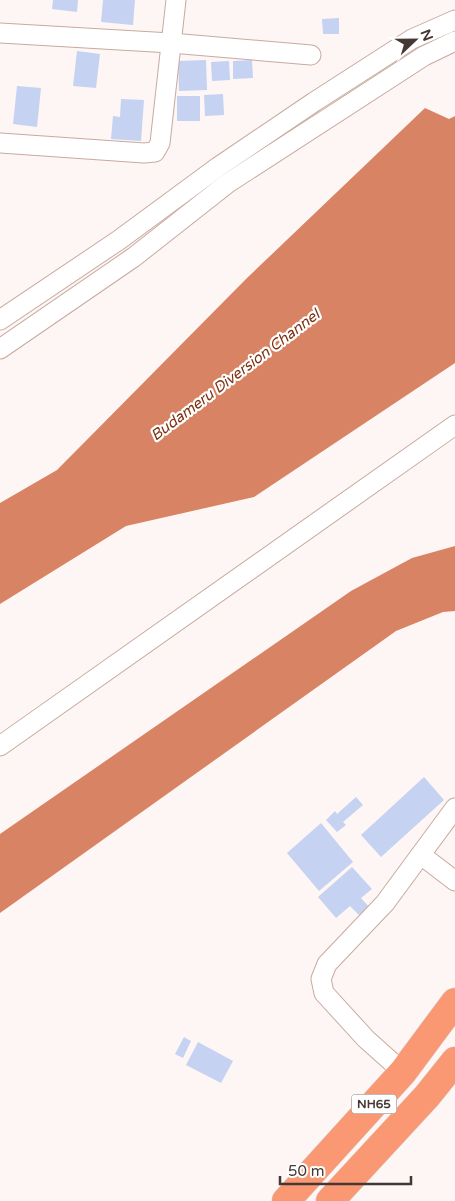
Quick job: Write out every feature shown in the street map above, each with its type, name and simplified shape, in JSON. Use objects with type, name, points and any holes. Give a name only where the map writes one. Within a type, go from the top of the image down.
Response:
[{"type":"highway","name":"NH65","points":[[286,1201],[403,1072],[455,1002]]},
{"type":"highway","name":"NH65","points":[[330,1201],[427,1096],[455,1061]]},
{"type":"street","points":[[0,143],[144,154],[155,152],[160,143],[176,0]]},
{"type":"street","points":[[0,320],[119,240],[218,167],[314,102],[412,39],[455,20]]},
{"type":"street","points":[[0,33],[171,43],[311,55]]},
{"type":"street","points":[[0,349],[134,256],[236,178],[424,56],[455,41]]},
{"type":"street","points":[[0,746],[455,425]]},
{"type":"street","points":[[403,1072],[366,1039],[324,993],[321,979],[327,964],[385,903],[455,808]]},
{"type":"street","points":[[421,855],[455,881]]},
{"type":"water","name":"Budameru Diversion Channel","points":[[425,108],[449,119],[455,116],[455,363],[254,497],[126,526],[0,604],[0,503],[57,470],[247,278]]},
{"type":"water","points":[[455,546],[455,611],[443,612],[396,631],[0,913],[0,834],[351,591],[412,558]]},
{"type":"building","points":[[53,0],[78,0],[77,12],[52,9]]},
{"type":"building","points":[[103,0],[135,0],[133,25],[101,22]]},
{"type":"building","points":[[339,18],[339,34],[323,34],[322,19]]},
{"type":"building","points":[[77,51],[100,54],[96,88],[73,86]]},
{"type":"building","points":[[206,60],[207,90],[179,91],[178,61]]},
{"type":"building","points":[[252,60],[253,78],[233,79],[233,61]]},
{"type":"building","points":[[229,61],[230,80],[212,81],[211,62]]},
{"type":"building","points":[[17,86],[41,88],[37,127],[13,124]]},
{"type":"building","points":[[223,94],[224,115],[205,116],[204,95]]},
{"type":"building","points":[[177,96],[200,96],[200,121],[177,121]]},
{"type":"building","points":[[121,99],[144,100],[141,141],[111,139],[113,116],[120,117]]},
{"type":"building","points":[[424,777],[444,800],[381,857],[361,835]]},
{"type":"building","points":[[356,797],[363,805],[343,822],[346,825],[337,832],[326,820],[335,811],[337,814]]},
{"type":"building","points":[[321,823],[353,862],[319,891],[287,853]]},
{"type":"building","points":[[352,867],[372,889],[361,898],[369,907],[359,915],[350,906],[336,918],[318,897]]},
{"type":"building","points":[[184,1037],[191,1041],[183,1058],[175,1054]]},
{"type":"building","points":[[198,1042],[233,1061],[221,1083],[186,1065]]}]
